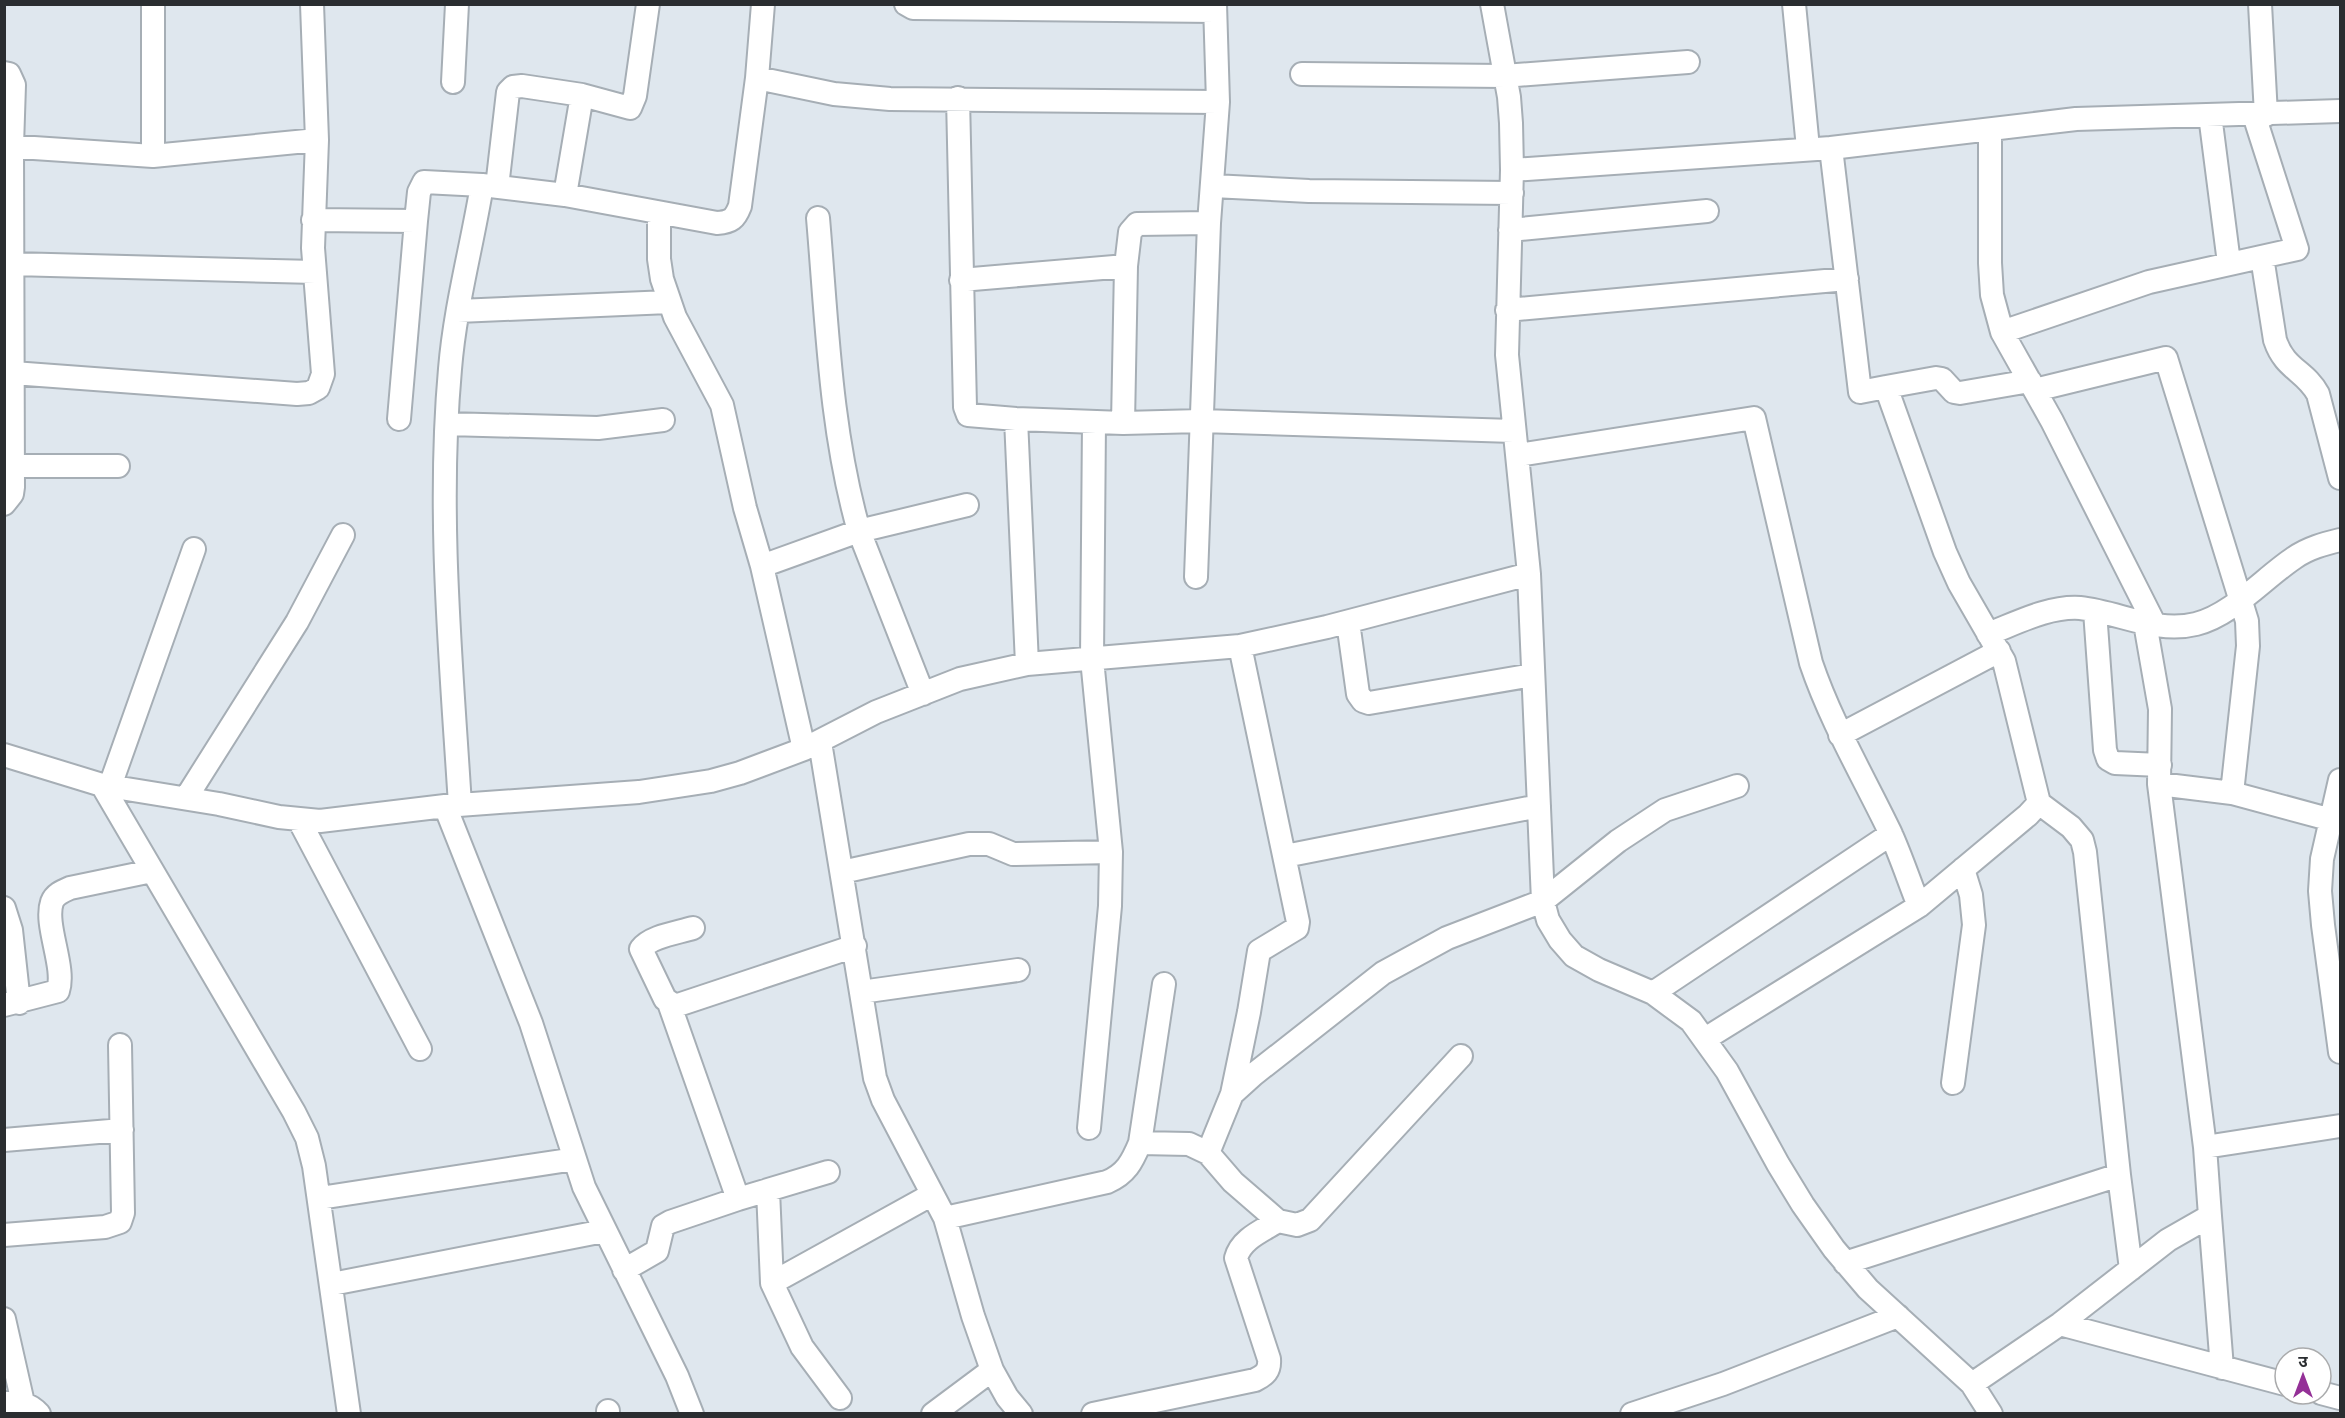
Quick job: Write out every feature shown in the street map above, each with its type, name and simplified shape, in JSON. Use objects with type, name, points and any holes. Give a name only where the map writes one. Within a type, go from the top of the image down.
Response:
[{"type":"street","points":[[153,4],[153,156]]},
{"type":"street","points":[[13,373],[309,393],[318,388],[322,374],[313,220],[317,140],[312,4]]},
{"type":"street","points":[[453,82],[457,4]]},
{"type":"street","points":[[648,4],[633,104],[630,108],[582,95],[522,86],[513,87],[508,92],[490,186],[458,311],[450,368],[447,424],[446,582],[452,806],[531,1023],[584,1187],[678,1376],[692,1413]]},
{"type":"street","points":[[399,419],[419,192],[424,182],[490,186],[565,195],[717,223],[729,222],[736,217],[740,206],[757,78],[763,4]]},
{"type":"street","points":[[906,4],[913,8],[1215,8],[1218,102],[1209,223],[1196,578]]},
{"type":"street","points":[[1492,4],[1509,97],[1512,193],[1507,355],[1529,574],[1543,901],[1548,920],[1560,940],[1574,956],[1599,970],[1653,993],[1691,1021],[1727,1071],[1803,1206],[1845,1263],[1868,1289],[1972,1384],[1991,1413]]},
{"type":"street","points":[[1794,4],[1808,148]]},
{"type":"street","points":[[2002,332],[2149,282],[2297,249],[2260,115],[2260,4]]},
{"type":"street","points":[[1302,74],[1504,76],[1688,62]]},
{"type":"street","points":[[4,73],[12,78],[14,85],[8,146],[13,264],[13,466],[12,494],[4,504]]},
{"type":"street","points":[[757,78],[834,94],[861,97],[1218,102]]},
{"type":"street","points":[[565,195],[582,95]]},
{"type":"street","points":[[958,98],[965,407],[968,415],[1123,423],[1201,421],[1513,431]]},
{"type":"street","points":[[1512,170],[1831,148],[2076,119],[2340,111]]},
{"type":"street","points":[[2210,115],[2229,263]]},
{"type":"street","points":[[1990,130],[1990,262],[1992,295],[2002,332],[2033,386],[2150,624],[2160,709],[2159,775],[2205,1147],[2222,1368]]},
{"type":"street","points":[[8,146],[153,156],[317,140]]},
{"type":"street","points":[[1831,148],[1860,392],[1936,378],[1942,379],[1954,392],[1960,393],[2033,386],[2166,358],[2247,621],[2248,646],[2232,793]]},
{"type":"street","points":[[1213,186],[1309,191],[1512,193]]},
{"type":"street","points":[[1510,230],[1707,211]]},
{"type":"street","points":[[659,213],[659,259],[662,279],[669,302],[722,405],[745,508],[812,746],[842,872],[875,1078],[883,1100],[931,1196],[945,1218],[973,1316],[992,1370],[1007,1396],[1021,1413]]},
{"type":"street","points":[[818,218],[835,404],[852,505],[923,694]]},
{"type":"street","points":[[313,220],[416,221]]},
{"type":"street","points":[[1123,423],[1126,266],[1130,232],[1137,224],[1209,223]]},
{"type":"street","points":[[2262,257],[2279,353],[2292,368],[2313,385],[2318,394],[2340,478]]},
{"type":"street","points":[[13,264],[315,272]]},
{"type":"street","points":[[961,280],[1126,266]]},
{"type":"street","points":[[1507,310],[1847,279]]},
{"type":"street","points":[[458,311],[669,302]]},
{"type":"street","points":[[1886,387],[1945,552],[2010,678],[2039,803],[2071,827],[2082,840],[2131,1269]]},
{"type":"street","points":[[1518,455],[1754,418],[1810,663],[1840,735],[1891,834],[1919,906]]},
{"type":"street","points":[[1016,419],[1027,664]]},
{"type":"street","points":[[447,424],[586,428],[626,426],[663,420]]},
{"type":"street","points":[[1089,1128],[1110,906],[1112,852],[1092,659],[1094,422]]},
{"type":"street","points":[[13,466],[118,466]]},
{"type":"street","points":[[762,566],[860,531],[967,505]]},
{"type":"street","points":[[186,798],[297,622],[343,535]]},
{"type":"street","points":[[1840,735],[1993,642],[2050,611],[2078,608],[2150,624],[2181,627],[2200,623],[2241,598],[2296,556],[2317,546],[2340,540]]},
{"type":"street","points":[[194,549],[106,785],[152,871],[294,1112],[307,1138],[320,1198],[349,1413]]},
{"type":"street","points":[[4,755],[106,785],[299,820],[320,821],[452,806],[629,793],[683,786],[740,773],[812,746],[876,712],[960,679],[1027,664],[1239,646],[1348,622],[1529,574]]},
{"type":"street","points":[[2095,611],[2105,750],[2108,759],[2159,775],[2332,820]]},
{"type":"street","points":[[1348,622],[1358,693],[1363,701],[1369,703],[1533,675]]},
{"type":"street","points":[[1208,1153],[1232,1094],[1259,951],[1297,928],[1298,922],[1239,646]]},
{"type":"street","points":[[2340,780],[2322,859],[2320,891],[2340,1052]]},
{"type":"street","points":[[1232,1094],[1253,1075],[1383,974],[1447,938],[1543,901],[1642,823],[1665,810],[1737,786]]},
{"type":"street","points":[[1705,1039],[1919,906],[2028,816],[2039,803]]},
{"type":"street","points":[[1285,856],[1539,806]]},
{"type":"street","points":[[299,820],[420,1049]]},
{"type":"street","points":[[1653,993],[1891,834]]},
{"type":"street","points":[[842,872],[969,844],[988,844],[1013,854],[1112,852]]},
{"type":"street","points":[[1953,1083],[1974,925],[1971,895],[1963,869]]},
{"type":"street","points":[[4,908],[11,930],[12,1004],[58,991],[59,978],[51,913],[52,901],[58,893],[70,888],[152,871]]},
{"type":"street","points":[[693,928],[652,941],[641,949],[665,999],[675,1006],[855,946]]},
{"type":"street","points":[[861,992],[1018,970]]},
{"type":"street","points":[[945,1218],[1107,1182],[1119,1177],[1127,1170],[1140,1143],[1164,984]]},
{"type":"street","points":[[669,1003],[738,1199]]},
{"type":"street","points":[[4,1235],[105,1227],[120,1222],[123,1213],[120,1045]]},
{"type":"street","points":[[1140,1143],[1189,1144],[1208,1153],[1239,1188],[1278,1221],[1297,1225],[1310,1221],[1461,1056]]},
{"type":"street","points":[[2205,1147],[2340,1126]]},
{"type":"street","points":[[4,1140],[122,1130]]},
{"type":"street","points":[[320,1198],[575,1159]]},
{"type":"street","points":[[624,1270],[657,1251],[663,1226],[738,1199],[828,1172]]},
{"type":"street","points":[[1845,1263],[2119,1174]]},
{"type":"street","points":[[768,1190],[772,1283],[802,1347],[840,1398]]},
{"type":"street","points":[[772,1283],[931,1196]]},
{"type":"street","points":[[1972,1384],[2060,1324],[2168,1240],[2210,1216]]},
{"type":"street","points":[[1093,1413],[1255,1380],[1265,1375],[1269,1359],[1236,1258],[1238,1248],[1278,1221]]},
{"type":"street","points":[[332,1284],[604,1230]]},
{"type":"street","points":[[1632,1413],[1705,1391],[1898,1316]]},
{"type":"street","points":[[4,1318],[22,1406]]},
{"type":"street","points":[[2060,1324],[2273,1381]]},
{"type":"street","points":[[933,1413],[992,1370]]}]
